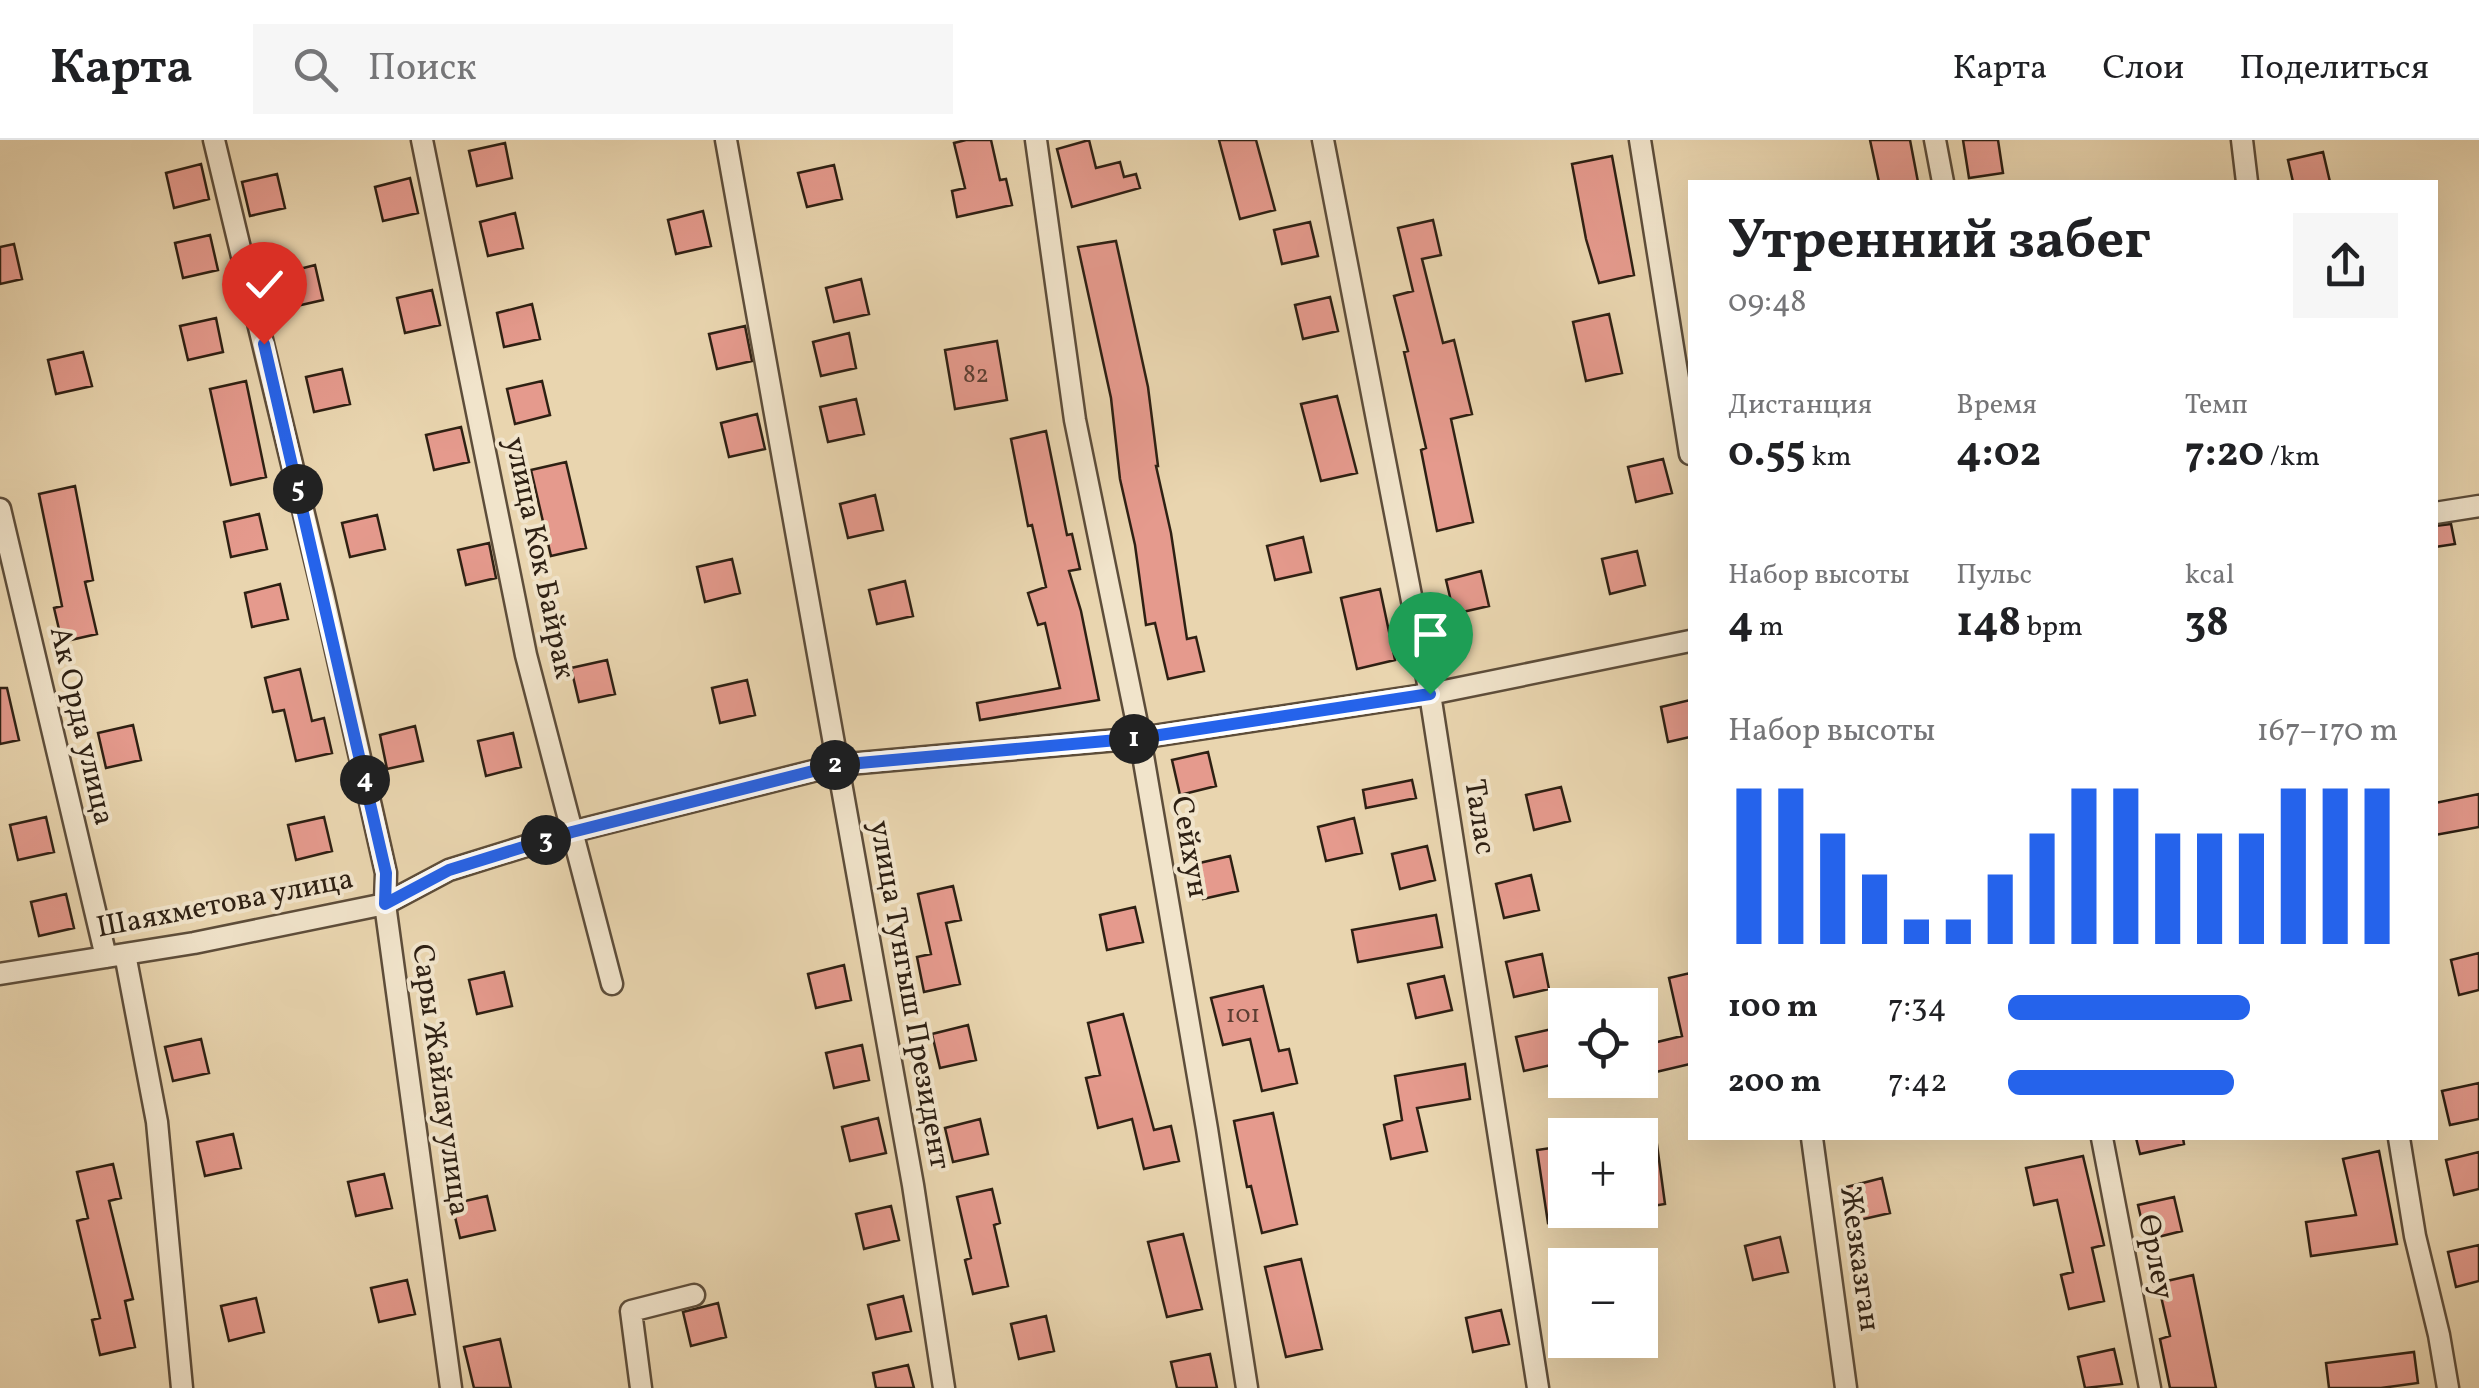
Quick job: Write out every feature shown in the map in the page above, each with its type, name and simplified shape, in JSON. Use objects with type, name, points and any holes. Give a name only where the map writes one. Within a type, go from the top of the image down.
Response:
[{"type":"street","name":"Сары Жайлау улица","points":[[214,140],[328,612],[386,873],[385,904],[451,1388]]},
{"type":"street","name":"улица Кок Байрак","points":[[422,140],[526,655],[612,984]]},
{"type":"street","name":"улица Тунгыш Президент","points":[[726,140],[913,1185],[944,1388]]},
{"type":"street","name":"Сейхун","points":[[1036,140],[1075,420],[1140,738],[1247,1388]]},
{"type":"street","name":"Талас","points":[[1323,140],[1430,694],[1538,1388]]},
{"type":"street","points":[[1640,140],[1688,441]]},
{"type":"street","points":[[1936,140],[1943,180]]},
{"type":"street","points":[[2242,140],[2247,180]]},
{"type":"street","points":[[2438,513],[2479,506]]},
{"type":"street","name":"Ак Орда улица","points":[[0,509],[157,1122],[182,1388]]},
{"type":"street","name":"Шаяхметова улица","points":[[0,974],[116,956],[385,904],[449,870],[572,832],[837,765],[1140,738],[1430,694],[1688,640]]},
{"type":"street","name":"Жезказган","points":[[1812,1140],[1846,1388]]},
{"type":"street","name":"Өрлеу","points":[[2102,1140],[2150,1388]]},
{"type":"street","points":[[2398,1140],[2414,1236],[2439,1334],[2448,1388]]},
{"type":"street","points":[[641,1388],[630,1311],[694,1295]]},
{"type":"building","points":[[991,140],[1000,180],[1006,179],[1012,205],[957,217],[952,191],[965,188],[954,143]]},
{"type":"building","points":[[1089,140],[1096,168],[1120,162],[1124,177],[1136,174],[1140,188],[1072,207],[1057,149]]},
{"type":"building","points":[[1219,140],[1256,140],[1275,210],[1240,219]]},
{"type":"building","points":[[1870,140],[1910,140],[1918,180],[1879,180]]},
{"type":"building","points":[[1963,140],[1998,140],[2003,173],[1969,178]]},
{"type":"building","points":[[505,143],[512,178],[477,186],[469,151]]},
{"type":"building","points":[[2323,152],[2330,180],[2293,180],[2288,160]]},
{"type":"building","points":[[1612,156],[1634,275],[1599,283],[1572,164]]},
{"type":"building","points":[[201,164],[209,199],[174,208],[166,173]]},
{"type":"building","points":[[834,165],[842,199],[807,207],[798,173]]},
{"type":"building","points":[[277,174],[285,208],[250,216],[242,182]]},
{"type":"building","points":[[410,178],[418,213],[383,221],[375,187]]},
{"type":"building","points":[[703,211],[711,246],[676,254],[668,220]]},
{"type":"building","points":[[515,213],[523,248],[488,256],[480,222]]},
{"type":"building","points":[[1433,220],[1441,255],[1422,259],[1443,343],[1454,340],[1472,414],[1451,419],[1473,522],[1437,531],[1421,450],[1426,448],[1394,296],[1413,291],[1398,228]]},
{"type":"building","points":[[1310,222],[1318,256],[1282,264],[1274,230]]},
{"type":"building","points":[[210,235],[218,270],[183,278],[175,243]]},
{"type":"building","points":[[1116,241],[1148,387],[1156,466],[1187,639],[1196,637],[1204,671],[1168,679],[1155,623],[1146,625],[1135,545],[1120,479],[1111,398],[1078,247]]},
{"type":"building","points":[[14,244],[22,279],[0,284],[0,247]]},
{"type":"building","points":[[315,265],[323,300],[288,308],[280,274]]},
{"type":"building","points":[[861,279],[869,314],[834,322],[826,288]]},
{"type":"building","points":[[432,290],[440,325],[405,333],[397,298]]},
{"type":"building","points":[[1330,297],[1338,331],[1303,339],[1295,305]]},
{"type":"building","points":[[532,304],[540,339],[504,347],[497,313]]},
{"type":"building","points":[[1609,314],[1622,373],[1586,381],[1573,322]]},
{"type":"building","points":[[216,318],[223,352],[188,360],[180,326]]},
{"type":"building","points":[[745,326],[752,361],[717,369],[709,334]]},
{"type":"building","points":[[849,333],[856,368],[821,376],[813,342]]},
{"type":"building","points":[[997,341],[1007,400],[955,409],[945,350]]},
{"type":"building","points":[[83,352],[92,386],[56,394],[48,360]]},
{"type":"building","points":[[342,369],[350,404],[314,412],[306,377]]},
{"type":"building","points":[[246,381],[266,477],[231,485],[210,389]]},
{"type":"building","points":[[542,381],[550,415],[515,424],[507,389]]},
{"type":"building","points":[[1337,396],[1357,473],[1321,481],[1301,404]]},
{"type":"building","points":[[856,399],[864,434],[828,442],[820,407]]},
{"type":"building","points":[[757,414],[765,449],[729,457],[721,423]]},
{"type":"building","points":[[461,427],[469,462],[434,470],[426,435]]},
{"type":"building","points":[[1046,431],[1067,535],[1072,534],[1080,569],[1069,571],[1099,700],[980,720],[977,703],[1060,688],[1045,623],[1038,625],[1028,593],[1046,587],[1032,525],[1028,526],[1011,439]]},
{"type":"building","points":[[1663,459],[1672,493],[1636,502],[1628,467]]},
{"type":"building","points":[[566,462],[586,548],[551,556],[531,470]]},
{"type":"building","points":[[75,486],[93,580],[85,582],[97,634],[62,642],[54,608],[62,606],[39,494]]},
{"type":"building","points":[[875,495],[883,530],[848,538],[840,504]]},
{"type":"building","points":[[259,514],[267,549],[231,557],[224,522]]},
{"type":"building","points":[[377,515],[385,549],[350,557],[342,523]]},
{"type":"building","points":[[2451,524],[2455,544],[2438,547],[2438,526]]},
{"type":"building","points":[[1303,537],[1311,572],[1275,580],[1267,546]]},
{"type":"building","points":[[489,543],[496,578],[466,585],[458,550]]},
{"type":"building","points":[[1637,551],[1645,585],[1610,594],[1602,559]]},
{"type":"building","points":[[732,559],[740,593],[705,602],[697,567]]},
{"type":"building","points":[[1481,571],[1489,606],[1454,614],[1446,580]]},
{"type":"building","points":[[905,581],[913,616],[877,624],[869,590]]},
{"type":"building","points":[[280,584],[288,619],[252,627],[245,593]]},
{"type":"building","points":[[1380,589],[1395,660],[1357,669],[1341,598]]},
{"type":"building","points":[[607,660],[615,694],[579,702],[571,668]]},
{"type":"building","points":[[300,669],[312,721],[324,718],[332,753],[296,761],[284,710],[273,712],[265,678]]},
{"type":"building","points":[[747,680],[755,715],[720,723],[712,688]]},
{"type":"building","points":[[0,688],[7,688],[19,740],[0,744]]},
{"type":"building","points":[[1688,700],[1688,737],[1668,742],[1661,707]]},
{"type":"building","points":[[133,725],[141,760],[106,768],[98,733]]},
{"type":"building","points":[[415,726],[423,761],[387,769],[380,735]]},
{"type":"building","points":[[513,733],[521,767],[486,776],[478,741]]},
{"type":"building","points":[[1208,752],[1216,786],[1180,795],[1172,760]]},
{"type":"building","points":[[1412,780],[1416,798],[1366,808],[1363,790]]},
{"type":"building","points":[[1561,787],[1570,821],[1534,830],[1526,795]]},
{"type":"building","points":[[2479,794],[2479,827],[2438,834],[2438,802]]},
{"type":"building","points":[[46,817],[54,852],[18,860],[10,825]]},
{"type":"building","points":[[324,817],[332,851],[296,860],[288,825]]},
{"type":"building","points":[[1354,818],[1362,853],[1326,861],[1318,827]]},
{"type":"building","points":[[1427,846],[1435,880],[1400,889],[1392,854]]},
{"type":"building","points":[[1230,856],[1238,891],[1203,899],[1195,864]]},
{"type":"building","points":[[1531,875],[1539,910],[1504,918],[1496,884]]},
{"type":"building","points":[[953,886],[961,920],[946,923],[960,984],[924,992],[917,957],[931,954],[918,894]]},
{"type":"building","points":[[66,894],[74,928],[39,936],[31,902]]},
{"type":"building","points":[[1135,907],[1143,942],[1107,950],[1100,915]]},
{"type":"building","points":[[1436,915],[1442,947],[1358,962],[1352,930]]},
{"type":"building","points":[[2479,953],[2479,990],[2459,995],[2451,960]]},
{"type":"building","points":[[1542,954],[1549,988],[1514,997],[1506,962]]},
{"type":"building","points":[[844,965],[851,1000],[816,1008],[808,974]]},
{"type":"building","points":[[504,972],[512,1006],[477,1014],[469,980]]},
{"type":"building","points":[[1688,973],[1688,1064],[1658,1072],[1658,1042],[1682,1036],[1669,978]]},
{"type":"building","points":[[1444,976],[1452,1010],[1416,1018],[1408,984]]},
{"type":"building","points":[[1263,986],[1279,1051],[1289,1049],[1297,1083],[1262,1091],[1250,1039],[1223,1045],[1211,998]]},
{"type":"building","points":[[1123,1014],[1154,1130],[1171,1126],[1179,1161],[1144,1169],[1132,1119],[1098,1128],[1086,1078],[1100,1075],[1088,1023]]},
{"type":"building","points":[[968,1025],[976,1060],[940,1068],[932,1034]]},
{"type":"building","points":[[1548,1030],[1548,1066],[1524,1071],[1516,1037]]},
{"type":"building","points":[[201,1039],[209,1073],[173,1081],[165,1047]]},
{"type":"building","points":[[862,1045],[869,1080],[834,1088],[826,1053]]},
{"type":"building","points":[[1465,1064],[1470,1099],[1417,1108],[1427,1151],[1391,1159],[1384,1125],[1402,1120],[1395,1076]]},
{"type":"building","points":[[2479,1083],[2479,1119],[2450,1125],[2442,1091]]},
{"type":"building","points":[[1273,1113],[1297,1224],[1262,1233],[1251,1186],[1247,1187],[1234,1121]]},
{"type":"building","points":[[878,1118],[886,1153],[850,1161],[842,1127]]},
{"type":"building","points":[[980,1119],[988,1154],[953,1162],[945,1128]]},
{"type":"building","points":[[233,1134],[241,1168],[205,1176],[197,1142]]},
{"type":"building","points":[[2136,1140],[2183,1140],[2184,1144],[2140,1154]]},
{"type":"building","points":[[1548,1148],[1548,1223],[1537,1150]]},
{"type":"building","points":[[2379,1151],[2397,1244],[2311,1256],[2306,1222],[2356,1215],[2343,1159]]},
{"type":"building","points":[[1658,1152],[1665,1204],[1658,1205]]},
{"type":"building","points":[[2479,1152],[2479,1189],[2454,1195],[2446,1160]]},
{"type":"building","points":[[2083,1156],[2104,1245],[2092,1248],[2104,1301],[2069,1309],[2061,1275],[2073,1272],[2057,1200],[2034,1205],[2026,1168]]},
{"type":"building","points":[[113,1164],[121,1198],[109,1201],[133,1299],[125,1301],[135,1347],[100,1355],[92,1320],[100,1318],[77,1221],[88,1218],[77,1172]]},
{"type":"building","points":[[384,1174],[392,1208],[356,1216],[348,1182]]},
{"type":"building","points":[[1882,1178],[1890,1213],[1855,1221],[1847,1187]]},
{"type":"building","points":[[992,1189],[1000,1223],[994,1225],[1008,1286],[973,1294],[965,1260],[971,1258],[957,1197]]},
{"type":"building","points":[[487,1196],[495,1230],[460,1238],[452,1204]]},
{"type":"building","points":[[2174,1197],[2182,1231],[2146,1240],[2138,1205]]},
{"type":"building","points":[[891,1206],[899,1240],[864,1249],[856,1214]]},
{"type":"building","points":[[1183,1234],[1202,1309],[1167,1317],[1148,1242]]},
{"type":"building","points":[[1780,1237],[1788,1272],[1753,1280],[1745,1246]]},
{"type":"building","points":[[2479,1245],[2479,1281],[2456,1287],[2448,1252]]},
{"type":"building","points":[[1301,1259],[1322,1349],[1286,1357],[1265,1267]]},
{"type":"building","points":[[2193,1275],[2216,1388],[2170,1388],[2160,1339],[2170,1336],[2158,1283]]},
{"type":"building","points":[[407,1280],[415,1314],[379,1322],[371,1288]]},
{"type":"building","points":[[903,1296],[911,1331],[876,1339],[868,1305]]},
{"type":"building","points":[[256,1298],[264,1332],[229,1341],[221,1306]]},
{"type":"building","points":[[718,1303],[726,1337],[691,1346],[683,1312]]},
{"type":"building","points":[[1501,1310],[1509,1344],[1473,1352],[1466,1318]]},
{"type":"building","points":[[1046,1316],[1054,1351],[1019,1359],[1011,1324]]},
{"type":"building","points":[[500,1339],[511,1388],[474,1388],[464,1347]]},
{"type":"building","points":[[2114,1349],[2122,1384],[2085,1388],[2078,1357]]},
{"type":"building","points":[[2414,1352],[2418,1383],[2329,1388],[2326,1363]]},
{"type":"building","points":[[1210,1354],[1217,1388],[1177,1388],[1171,1362]]},
{"type":"building","points":[[908,1365],[914,1388],[876,1388],[873,1373]]},
{"type":"route","points":[[264,344],[386,873],[385,904],[449,870],[572,832],[837,765],[1140,738],[1430,694]]}]
